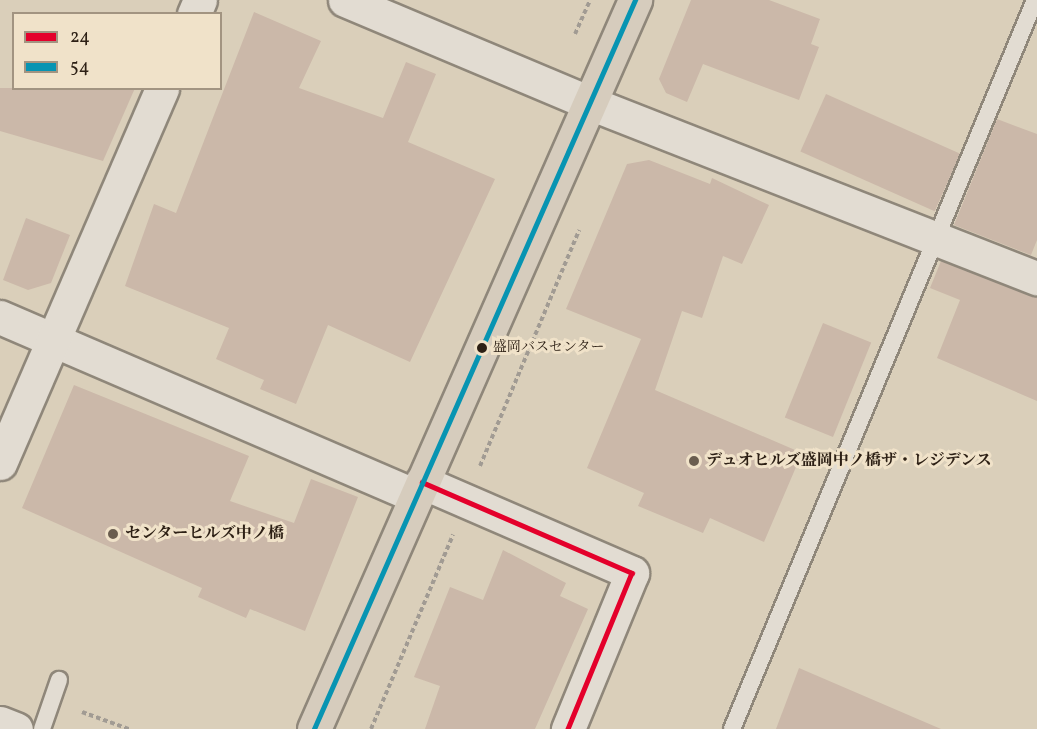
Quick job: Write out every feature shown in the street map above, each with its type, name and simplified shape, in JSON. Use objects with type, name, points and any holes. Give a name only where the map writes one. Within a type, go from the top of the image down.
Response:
[{"type":"highway","points":[[314,729],[592,104],[635,0]]},
{"type":"street","points":[[345,0],[592,104],[1037,278]]},
{"type":"street","points":[[0,463],[161,90]]},
{"type":"street","points":[[0,317],[419,489],[466,501],[632,573],[568,729]]},
{"type":"street","points":[[0,723],[16,729]]},
{"type":"lane","points":[[732,729],[1035,0]]},
{"type":"lane","points":[[42,729],[59,681]]},
{"type":"path","points":[[371,729],[580,227]]},
{"type":"path","points":[[82,712],[129,729]]},
{"type":"building","points":[[691,0],[769,0],[820,19],[811,44],[819,47],[799,100],[703,64],[687,102],[666,93],[659,79]]},
{"type":"building","points":[[254,12],[321,41],[299,88],[383,118],[406,62],[436,74],[408,142],[495,179],[410,362],[328,325],[296,404],[260,389],[264,380],[216,359],[229,328],[125,286],[154,204],[176,213]]},
{"type":"building","points":[[0,88],[12,88],[12,90],[134,90],[103,161],[0,131]]},
{"type":"building","points":[[826,94],[960,154],[935,211],[800,152]]},
{"type":"building","points":[[997,119],[1037,134],[1037,240],[1031,255],[954,225]]},
{"type":"building","points":[[649,160],[710,184],[712,178],[769,205],[742,264],[723,256],[702,318],[682,311],[655,390],[802,453],[764,542],[710,518],[703,533],[638,506],[644,493],[587,468],[641,339],[566,309],[627,164]]},
{"type":"building","points":[[26,218],[70,235],[51,283],[28,290],[3,280]]},
{"type":"building","points":[[941,261],[1037,296],[1037,401],[937,358],[960,300],[930,288]]},
{"type":"building","points":[[823,323],[871,342],[833,437],[785,418]]},
{"type":"building","points":[[74,385],[249,456],[230,501],[294,523],[311,479],[358,497],[305,631],[250,609],[246,618],[198,597],[202,588],[22,508]]},
{"type":"building","points":[[503,550],[566,583],[560,596],[588,609],[535,729],[425,729],[440,686],[414,677],[450,587],[483,600]]},
{"type":"building","points":[[799,668],[941,729],[776,729]]},
{"type":"transit line","name":"54","points":[[314,729],[635,0]]},
{"type":"transit line","name":"24","points":[[422,482],[632,573],[568,729]]},
{"type":"place","name":"盛岡バスセンター","points":[[482,348]]},
{"type":"place","name":"デュオヒルズ盛岡中ノ橋ザ・レジデンス","points":[[694,461]]},
{"type":"place","name":"センターヒルズ中ノ橋","points":[[113,534]]}]
